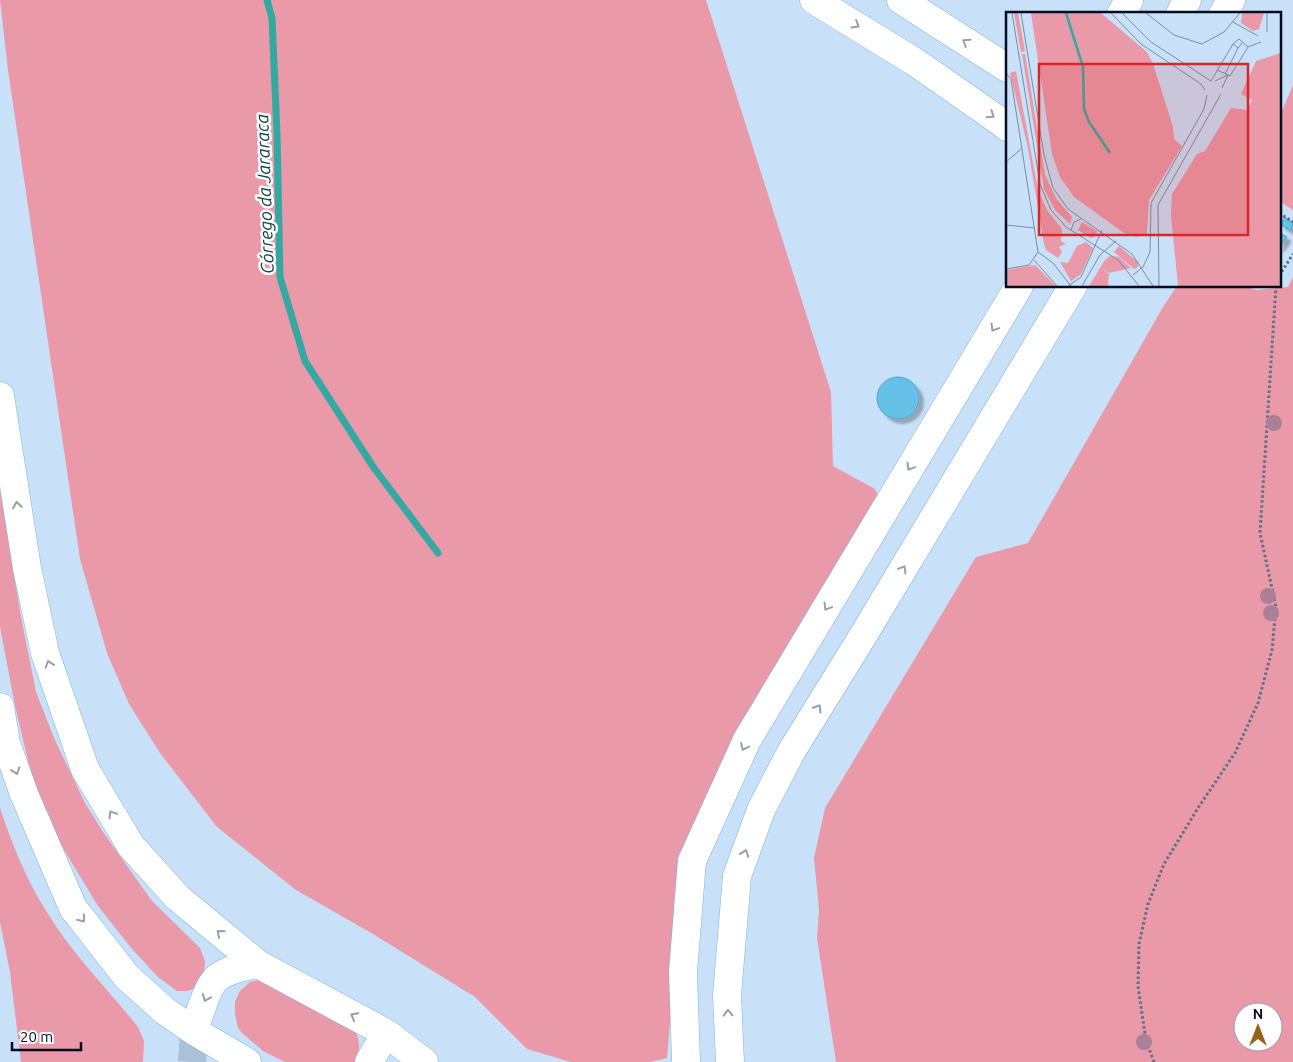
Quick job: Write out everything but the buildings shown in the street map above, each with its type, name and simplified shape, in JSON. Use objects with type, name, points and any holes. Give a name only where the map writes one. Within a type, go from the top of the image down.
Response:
[{"type":"street","points":[[814,0],[915,62],[1006,126]]},
{"type":"street","points":[[901,0],[1006,67]]},
{"type":"street","points":[[1122,12],[1129,0]]},
{"type":"street","points":[[1181,12],[1187,0]]},
{"type":"street","points":[[1224,12],[1232,0]]},
{"type":"street","points":[[686,1062],[683,972],[692,860],[747,740],[1018,288]]},
{"type":"street","points":[[730,1062],[727,995],[737,876],[761,810],[791,752],[1072,288]]},
{"type":"street","points":[[0,396],[27,568],[45,653],[85,769],[131,846],[178,898],[258,964],[386,1033],[424,1062]]},
{"type":"street","points":[[0,707],[6,743],[24,794],[73,908],[127,977],[165,1011],[194,1032],[247,1062]]},
{"type":"street","points":[[194,1032],[207,995],[216,978],[238,967],[258,964]]},
{"type":"street","points":[[369,1062],[386,1033]]},
{"type":"path","points":[[1280,214],[1293,222]]},
{"type":"path","points":[[1280,274],[1293,254]]},
{"type":"path","points":[[1154,1062],[1146,1040],[1138,986],[1139,944],[1148,904],[1164,864],[1198,808],[1235,753],[1258,703],[1272,650],[1276,607],[1260,533],[1276,288]]},
{"type":"shaded area","points":[[0,0],[706,0],[831,392],[833,466],[875,489],[883,506],[752,711],[684,846],[667,1058],[650,1062],[571,1062],[527,1049],[475,997],[373,934],[296,890],[217,827],[160,753],[129,704],[107,653],[80,559],[8,70]]},
{"type":"shaded area","points":[[1293,85],[1293,210],[1280,202],[1280,116]]},
{"type":"shaded area","points":[[1293,277],[1293,1062],[836,1062],[817,938],[819,909],[814,858],[825,808],[976,557],[1028,543],[1176,288],[1250,288],[1256,290],[1288,287]]},
{"type":"shaded area","points":[[0,490],[21,617],[36,692],[54,738],[85,803],[103,832],[152,901],[200,948],[205,961],[204,974],[197,987],[188,991],[177,991],[158,977],[132,949],[98,906],[55,835],[32,777],[15,706],[0,627]]},
{"type":"shaded area","points":[[0,808],[25,873],[55,925],[77,955],[138,1027],[144,1041],[143,1062],[21,1062],[10,972],[0,922]]},
{"type":"shaded area","points":[[262,979],[354,1028],[359,1045],[355,1062],[285,1062],[263,1051],[242,1033],[238,1028],[235,1002],[240,991],[250,982]]},
{"type":"waterway","name":"Córrego da Jararaca","points":[[267,0],[272,18],[280,277],[305,361],[374,468],[438,553]]},
{"type":"tunnel","points":[[192,1062],[194,1031]]}]
